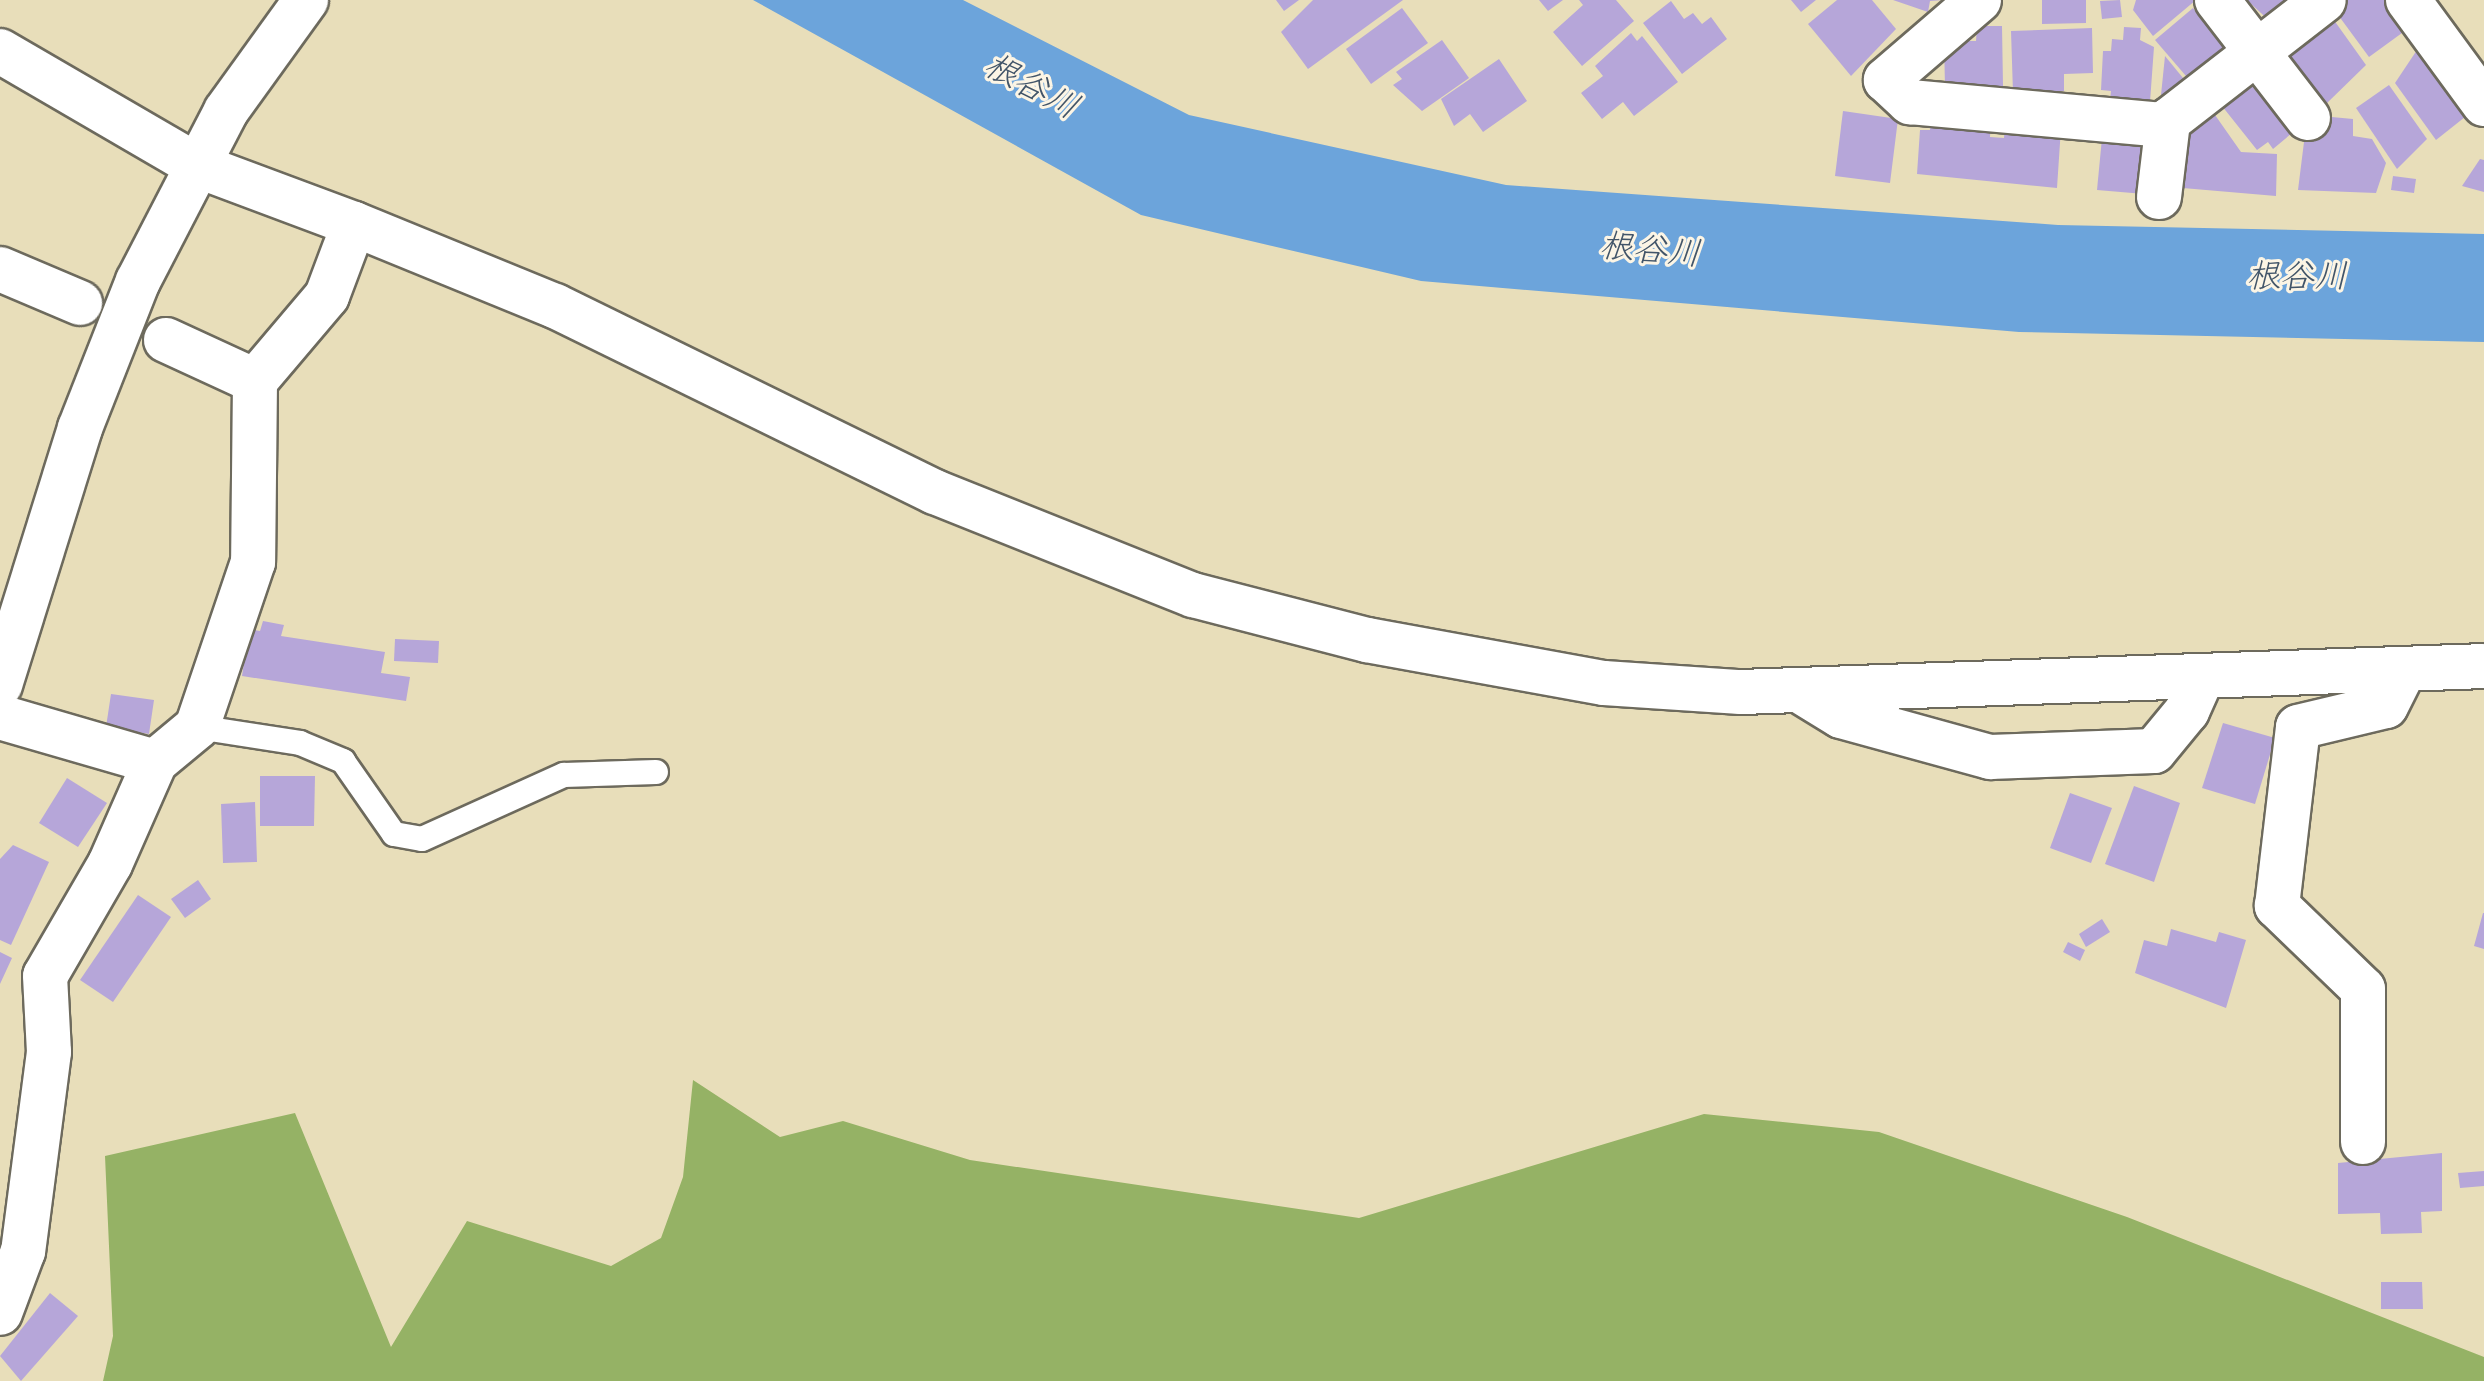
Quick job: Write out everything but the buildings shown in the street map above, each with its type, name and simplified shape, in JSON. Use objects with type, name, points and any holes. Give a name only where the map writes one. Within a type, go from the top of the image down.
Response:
[{"type":"street","points":[[0,685],[80,428],[138,281],[226,111],[306,0]]},
{"type":"street","points":[[1979,0],[1886,80],[1910,102],[2165,125],[2324,0]]},
{"type":"street","points":[[2217,0],[2308,118]]},
{"type":"street","points":[[2408,0],[2484,104]]},
{"type":"street","points":[[0,51],[196,165],[515,288],[935,492],[1193,595],[1367,640],[1604,683],[1802,692],[2484,666]]},
{"type":"street","points":[[2159,197],[2165,125]]},
{"type":"street","points":[[0,1313],[23,1251],[49,1052],[45,976],[110,864],[155,762],[197,727],[253,562],[255,381],[327,296],[354,224]]},
{"type":"street","points":[[0,269],[80,303]]},
{"type":"street","points":[[166,340],[255,381]]},
{"type":"street","points":[[2363,1142],[2363,989],[2277,906],[2298,727],[2386,706],[2404,670]]},
{"type":"street","points":[[1802,692],[1841,716],[1990,757],[2154,751],[2181,721],[2202,677]]},
{"type":"street","points":[[0,717],[155,762]]},
{"type":"lane","points":[[197,727],[300,743],[343,761],[394,834],[422,839],[564,775],[656,772]]},
{"type":"green space","points":[[693,1080],[780,1137],[843,1121],[970,1160],[1359,1218],[1704,1114],[1879,1132],[2127,1217],[2484,1357],[2484,1381],[103,1381],[113,1336],[105,1156],[295,1113],[391,1347],[467,1221],[611,1266],[661,1238],[683,1177]]},
{"type":"water","name":"根谷川","points":[[753,0],[963,0],[1189,115],[1506,185],[2058,225],[2484,234],[2484,342],[2019,332],[1421,281],[1141,215]]}]
